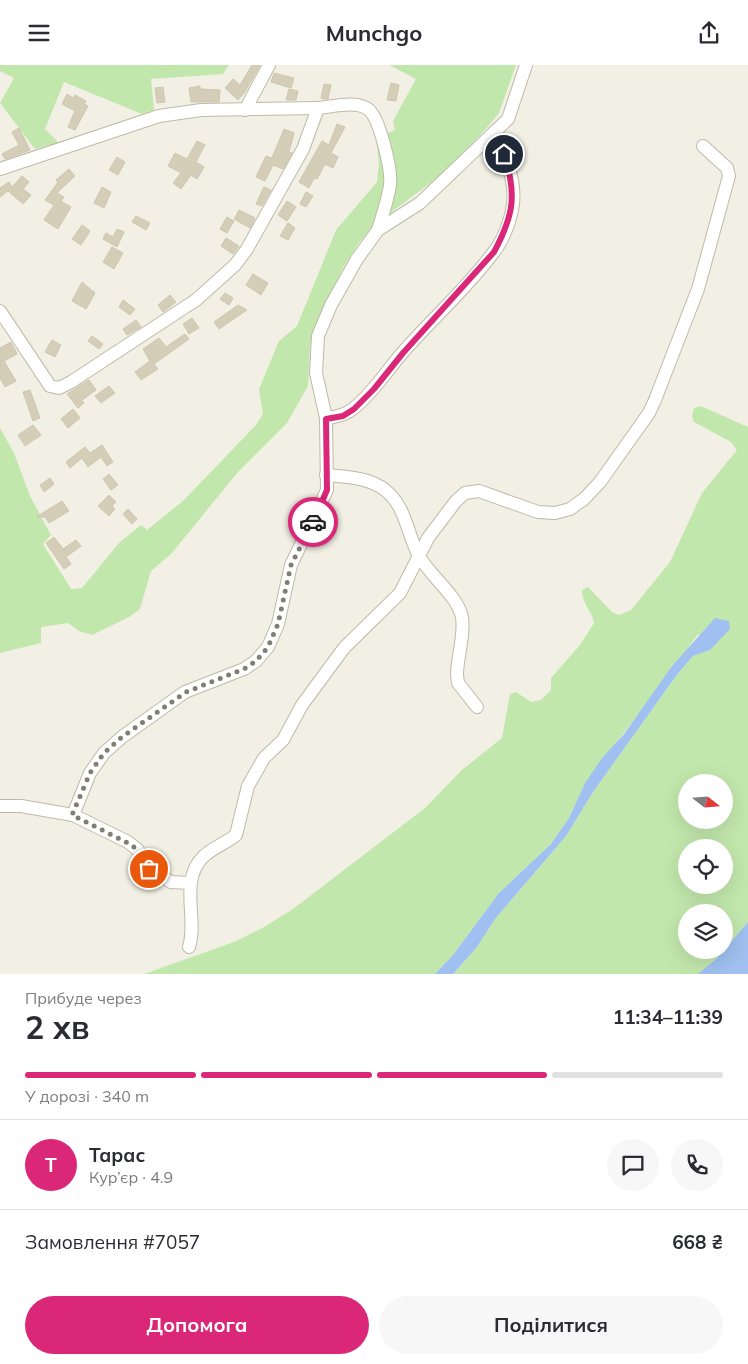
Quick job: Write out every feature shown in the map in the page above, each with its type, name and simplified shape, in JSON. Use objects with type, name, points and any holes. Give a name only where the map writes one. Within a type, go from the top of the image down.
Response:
[{"type":"street","points":[[245,109],[269,65]]},
{"type":"street","points":[[378,230],[420,203],[508,119],[526,65]]},
{"type":"street","points":[[0,169],[159,116],[201,110],[318,108],[348,105],[367,108],[370,111],[380,131],[387,158],[390,185],[378,230],[357,259],[331,305],[318,336],[316,373],[326,419],[327,490],[291,565],[278,624],[268,647],[256,661],[244,669],[186,692],[122,737],[104,753],[90,773],[72,815]]},
{"type":"street","points":[[0,311],[50,386],[59,388],[71,383],[196,300],[235,265],[252,241],[303,149],[318,108]]},
{"type":"street","points":[[326,419],[343,416],[354,409],[374,389],[403,353],[494,252],[510,214],[513,190],[510,174],[495,131]]},
{"type":"street","points":[[189,947],[192,936],[190,883],[193,872],[205,855],[219,848],[236,835],[246,791],[264,758],[283,740],[302,705],[344,648],[400,593],[440,520],[465,493],[479,491],[538,512],[555,513],[570,509],[584,499],[600,482],[649,413],[698,289],[729,176],[727,168],[703,146]]},
{"type":"street","points":[[326,475],[357,479],[384,489],[403,513],[419,556],[430,573],[450,594],[462,617],[458,683],[477,707]]},
{"type":"street","points":[[0,806],[21,806],[72,815],[128,843],[138,850],[149,869],[171,882],[190,883]]},
{"type":"green space","points":[[0,65],[229,65],[223,74],[151,79],[154,110],[142,114],[64,82],[45,129],[59,143],[35,149],[0,103],[14,78],[0,71]]},
{"type":"green space","points":[[389,65],[516,65],[499,113],[484,131],[440,176],[374,225],[359,243],[343,268],[314,331],[310,345],[308,386],[287,423],[238,472],[171,554],[151,571],[140,609],[129,617],[92,635],[79,631],[68,623],[41,627],[41,643],[0,653],[0,428],[14,453],[30,496],[51,535],[43,544],[71,589],[82,588],[119,543],[141,525],[147,530],[183,501],[256,425],[263,414],[259,389],[279,341],[297,326],[336,230],[377,182],[379,164],[376,138],[395,130],[393,121],[416,79]]},
{"type":"green space","points":[[701,406],[748,427],[748,922],[733,940],[733,904],[678,904],[678,959],[716,959],[698,974],[453,974],[477,947],[495,919],[566,836],[593,792],[676,676],[693,656],[710,650],[698,634],[585,783],[569,818],[551,844],[499,893],[453,955],[435,974],[144,974],[234,942],[264,927],[293,909],[425,808],[463,769],[502,738],[510,694],[516,692],[531,702],[541,700],[551,690],[551,678],[580,645],[594,623],[583,599],[582,590],[588,587],[612,612],[619,615],[631,610],[670,562],[702,493],[737,450],[731,442],[694,422],[692,416],[694,408]]},
{"type":"water","points":[[715,618],[729,621],[730,629],[710,650],[693,656],[676,676],[593,792],[566,836],[495,919],[477,947],[453,974],[435,974],[453,955],[499,893],[551,844],[569,818],[585,783],[603,757],[624,734],[672,666]]},
{"type":"water","points":[[748,922],[748,974],[698,974],[716,959],[733,959],[733,939]]},
{"type":"building","points":[[252,65],[260,65],[245,92],[238,100],[225,88],[233,79],[240,85]]},
{"type":"building","points":[[274,73],[294,78],[291,88],[271,82]]},
{"type":"building","points":[[391,83],[399,85],[396,101],[387,100]]},
{"type":"building","points":[[324,84],[331,85],[328,99],[321,98]]},
{"type":"building","points":[[200,86],[200,89],[220,90],[219,102],[191,102],[189,88]]},
{"type":"building","points":[[163,87],[165,102],[157,103],[155,88]]},
{"type":"building","points":[[289,89],[298,91],[296,100],[286,100]]},
{"type":"building","points":[[67,94],[73,98],[75,95],[86,101],[84,104],[88,106],[75,130],[68,127],[75,111],[62,104]]},
{"type":"building","points":[[337,124],[345,127],[331,153],[338,157],[333,168],[325,164],[317,179],[314,178],[309,188],[299,182],[322,141],[329,145]]},
{"type":"building","points":[[19,128],[30,150],[5,159],[2,154],[19,145],[12,132]]},
{"type":"building","points":[[284,129],[294,133],[289,152],[292,153],[283,169],[273,165],[265,181],[256,177],[266,156],[272,158]]},
{"type":"building","points":[[197,141],[205,145],[196,162],[204,167],[197,179],[191,175],[181,189],[173,183],[181,173],[168,166],[175,153],[187,159]]},
{"type":"building","points":[[117,157],[125,162],[118,175],[109,170]]},
{"type":"building","points":[[69,169],[75,176],[57,193],[64,197],[61,201],[71,207],[58,229],[44,220],[54,205],[45,200],[58,182],[56,180]]},
{"type":"building","points":[[22,176],[29,182],[23,189],[31,195],[23,204],[8,191],[0,197],[0,188],[9,182],[12,187]]},
{"type":"building","points":[[102,187],[111,192],[104,208],[94,203]]},
{"type":"building","points":[[264,187],[271,190],[262,206],[256,204]]},
{"type":"building","points":[[306,192],[313,196],[306,207],[300,204]]},
{"type":"building","points":[[287,201],[296,207],[287,221],[278,215]]},
{"type":"building","points":[[239,210],[255,218],[250,228],[234,219]]},
{"type":"building","points":[[136,216],[150,223],[146,230],[132,222]]},
{"type":"building","points":[[227,217],[234,221],[227,233],[220,229]]},
{"type":"building","points":[[288,223],[295,228],[288,240],[280,236]]},
{"type":"building","points":[[82,225],[90,231],[81,245],[72,239]]},
{"type":"building","points":[[117,229],[124,232],[117,247],[103,239],[106,233],[113,237]]},
{"type":"building","points":[[226,238],[239,246],[233,254],[221,246]]},
{"type":"building","points":[[112,247],[123,253],[114,269],[103,262]]},
{"type":"building","points":[[253,274],[268,283],[261,295],[246,285]]},
{"type":"building","points":[[82,282],[95,293],[86,309],[72,301]]},
{"type":"building","points":[[225,293],[233,298],[229,305],[220,299]]},
{"type":"building","points":[[170,295],[176,302],[163,312],[158,305]]},
{"type":"building","points":[[123,300],[135,309],[130,315],[119,307]]},
{"type":"building","points":[[238,305],[247,310],[219,329],[214,322]]},
{"type":"building","points":[[192,318],[199,328],[189,334],[183,324]]},
{"type":"building","points":[[136,320],[141,327],[127,335],[123,329]]},
{"type":"building","points":[[185,334],[189,339],[154,364],[158,369],[141,380],[135,372],[150,361],[143,349],[159,338],[166,347]]},
{"type":"building","points":[[92,336],[103,344],[99,349],[88,341]]},
{"type":"building","points":[[52,340],[61,345],[55,357],[45,352]]},
{"type":"building","points":[[11,342],[17,354],[4,361],[16,381],[5,387],[0,378],[0,348]]},
{"type":"building","points":[[89,380],[96,390],[82,400],[84,403],[78,408],[67,394]]},
{"type":"building","points":[[109,386],[115,393],[101,403],[95,396]]},
{"type":"building","points":[[30,390],[40,418],[33,421],[23,392]]},
{"type":"building","points":[[73,409],[80,418],[68,428],[61,419]]},
{"type":"building","points":[[33,425],[41,435],[25,446],[18,435]]},
{"type":"building","points":[[102,445],[113,462],[107,466],[101,457],[88,467],[82,458],[70,468],[66,462],[85,447],[90,453]]},
{"type":"building","points":[[109,474],[118,485],[111,490],[103,479]]},
{"type":"building","points":[[50,478],[54,484],[44,492],[40,485]]},
{"type":"building","points":[[109,495],[116,502],[112,506],[115,509],[109,516],[98,506]]},
{"type":"building","points":[[62,501],[69,511],[49,523],[45,517],[36,517]]},
{"type":"building","points":[[128,509],[137,519],[132,524],[123,514]]},
{"type":"building","points":[[54,537],[63,549],[76,540],[81,546],[66,557],[71,564],[64,569],[46,543]]},
{"type":"way so far","points":[[149,869],[138,850],[72,815],[90,773],[104,753],[122,737],[186,692],[244,669],[256,661],[268,647],[278,624],[291,565],[313,522]]},
{"type":"route","points":[[313,522],[327,490],[325,455],[326,419],[343,416],[354,409],[374,389],[403,353],[494,252],[503,235],[513,205],[513,190],[504,154]]}]
